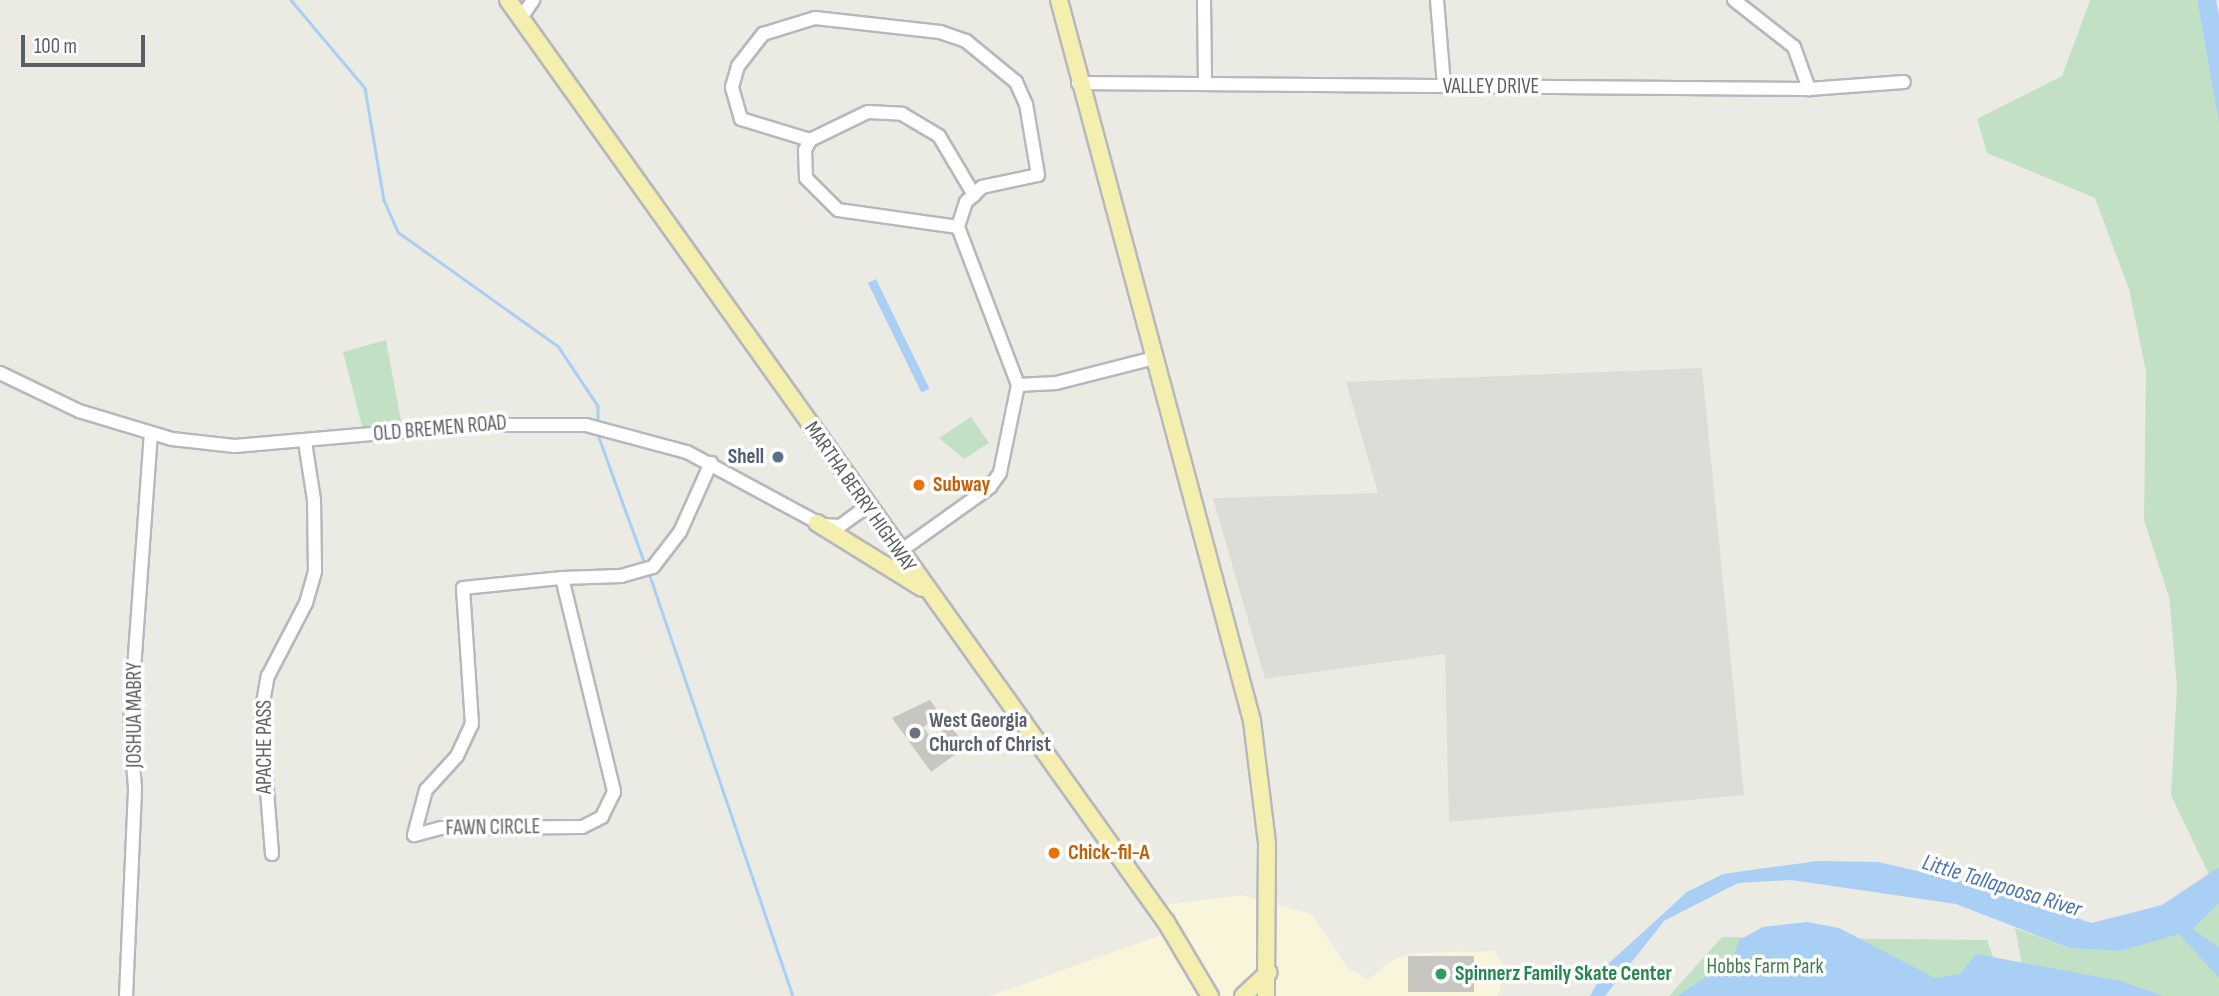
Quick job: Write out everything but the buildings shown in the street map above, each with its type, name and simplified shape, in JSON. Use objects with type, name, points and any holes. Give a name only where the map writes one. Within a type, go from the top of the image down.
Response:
[{"type":"main road","name":"MARTHA BERRY HIGHWAY","points":[[508,0],[1208,991]]},
{"type":"main road","points":[[1059,0],[1078,83],[1252,721],[1268,843],[1269,972],[1266,996]]},
{"type":"main road","points":[[817,523],[927,591]]},
{"type":"main road","points":[[1243,996],[1269,972]]},
{"type":"main road","points":[[1208,991],[1225,996]]},
{"type":"street","points":[[521,18],[533,0]]},
{"type":"street","points":[[1204,0],[1205,84]]},
{"type":"street","points":[[1437,0],[1444,86]]},
{"type":"street","points":[[1734,0],[1794,47],[1809,89]]},
{"type":"street","points":[[899,552],[990,487],[1000,473],[1018,385],[958,227],[974,195],[1038,175],[1016,82],[987,54],[940,32],[815,18],[764,34],[738,66],[732,104],[759,129],[810,140],[868,112],[902,114],[939,136],[974,195]]},
{"type":"street","name":"VALLEY DRIVE","points":[[1078,83],[1809,89],[1904,82]]},
{"type":"street","points":[[810,140],[802,162],[806,178],[838,210],[958,227]]},
{"type":"street","points":[[1018,385],[1056,383],[1154,358]]},
{"type":"street","name":"OLD BREMEN ROAD","points":[[0,373],[79,411],[150,435],[235,446],[474,425],[586,425],[655,440],[711,463],[817,523]]},
{"type":"street","name":"JOSHUA MABRY","points":[[126,996],[135,788],[130,724],[150,435]]},
{"type":"street","name":"APACHE PASS","points":[[272,854],[261,714],[268,676],[306,603],[314,571],[314,499],[304,442]]},
{"type":"street","name":"FAWN CIRCLE","points":[[562,578],[614,792],[602,817],[582,827],[441,828],[414,835],[426,790],[457,756],[471,724],[463,588],[562,578],[621,576],[653,567],[680,532],[711,463]]},
{"type":"street","points":[[817,523],[840,526],[866,507]]},
{"type":"shaded area","points":[[1702,368],[1744,795],[1449,822],[1445,654],[1265,679],[1213,498],[1378,493],[1346,382]]},
{"type":"shaded area","points":[[1242,895],[1311,914],[1348,968],[1368,980],[1394,959],[1416,953],[1494,951],[1502,964],[1500,990],[1497,996],[990,996],[1161,935],[1142,908]]},
{"type":"green space","points":[[2090,0],[2197,0],[2219,124],[2219,867],[2210,877],[2171,795],[2177,686],[2169,597],[2144,520],[2146,372],[2129,289],[2095,198],[1987,153],[1977,119],[2062,76]]},
{"type":"green space","points":[[386,340],[402,426],[363,430],[343,352]]},
{"type":"green space","points":[[971,417],[989,443],[964,459],[939,438]]},
{"type":"green space","points":[[2219,903],[2219,996],[2028,996],[2015,928],[2069,948],[2120,951],[2192,929]]},
{"type":"green space","name":"Hobbs Farm Park","points":[[1722,937],[1987,940],[2007,996],[1669,996]]},
{"type":"water","points":[[2197,0],[2216,0],[2219,15],[2219,124]]},
{"type":"water","points":[[876,279],[929,389],[921,393],[868,283]]},
{"type":"water","points":[[1817,861],[1878,862],[2001,890],[2091,923],[2162,905],[2219,867],[2219,903],[2193,929],[2219,948],[2219,978],[2179,934],[2120,951],[2069,948],[1956,904],[1791,880],[1738,883],[1664,921],[1605,996],[1590,996],[1608,964],[1687,892],[1723,874]]},
{"type":"water","name":"Hobbs Farm Park","points":[[1807,922],[1839,928],[1935,978],[1960,974],[1976,954],[2121,981],[2163,996],[1677,996],[1732,960],[1739,940],[1763,927]]},
{"type":"waterway","points":[[291,0],[365,88],[384,200],[398,232],[558,346],[598,406],[598,420]]},
{"type":"waterway","points":[[597,432],[645,564]]},
{"type":"waterway","points":[[649,573],[793,996]]},
{"type":"place","name":"Shell","points":[[778,457]]},
{"type":"place","name":"Subway","points":[[919,485]]},
{"type":"place","name":"West Georgia Church of Christ","points":[[915,733]]},
{"type":"place","name":"Chick-fil-A","points":[[1054,853]]},
{"type":"place","name":"Spinnerz Family Skate Center","points":[[1441,974]]},
{"type":"water label","name":"Little Tallapoosa River","points":[[2002,886]]}]
